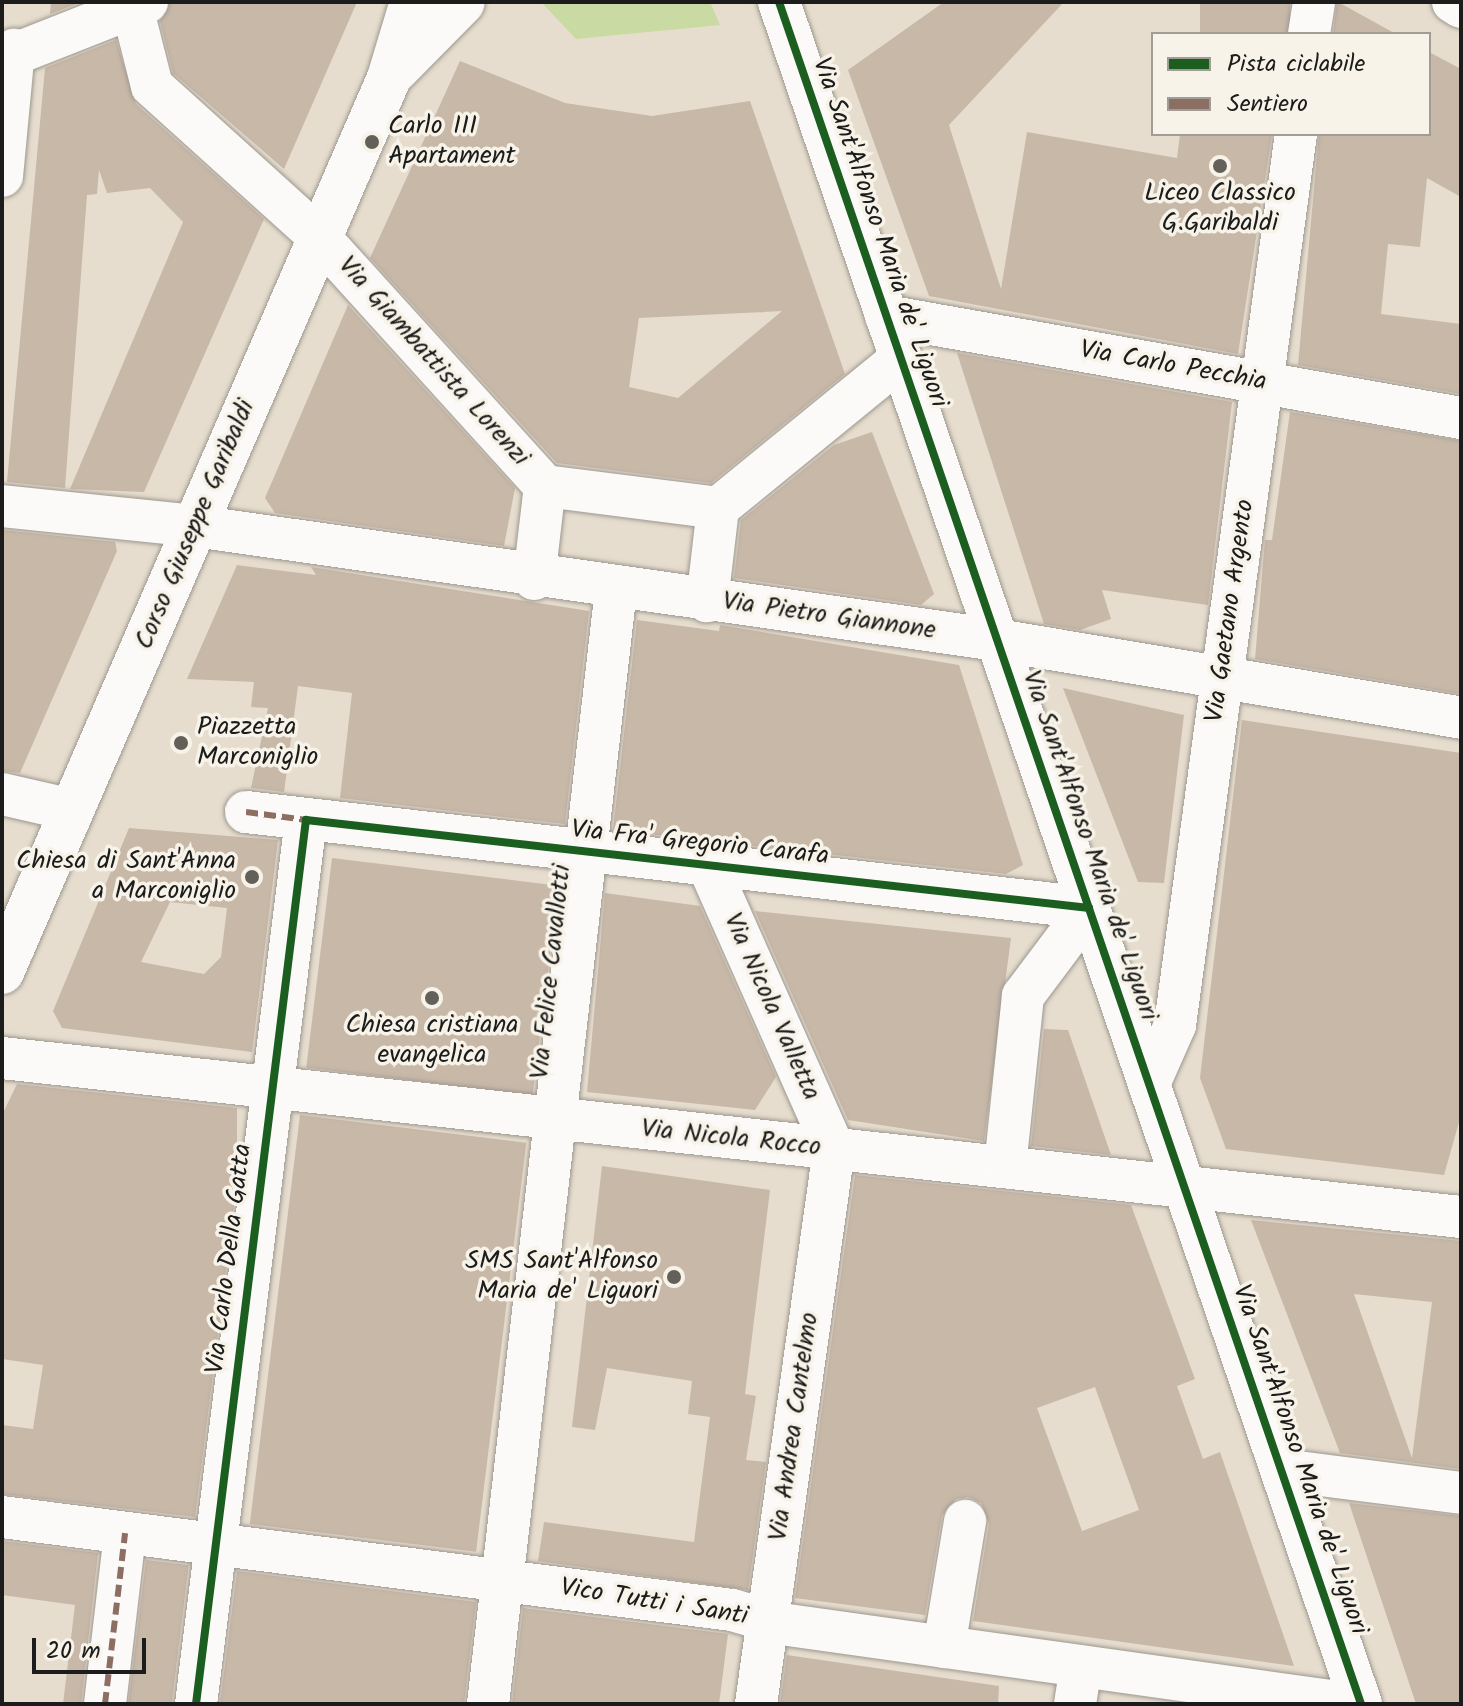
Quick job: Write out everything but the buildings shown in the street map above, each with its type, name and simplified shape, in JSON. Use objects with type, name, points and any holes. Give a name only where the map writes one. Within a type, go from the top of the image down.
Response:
[{"type":"main road","name":"Corso Giuseppe Garibaldi","points":[[2,972],[389,78],[412,2]]},
{"type":"main road","name":"Corso Giuseppe Garibaldi","points":[[389,78],[463,2]]},
{"type":"street","name":"Via Sant'Alfonso Maria de' Liguori","points":[[779,2],[1361,1704]]},
{"type":"street","points":[[1309,32],[1314,2]]},
{"type":"street","points":[[1453,2],[1461,7]]},
{"type":"street","points":[[2,176],[8,55],[140,4]]},
{"type":"street","name":"Via Giambattista Lorenzi","points":[[140,4],[152,86],[320,238],[545,486]]},
{"type":"street","name":"Via Gaetano Argento","points":[[1149,1084],[1175,1025],[1296,136]]},
{"type":"street","name":"Via Carlo Pecchia","points":[[886,316],[1461,418]]},
{"type":"street","points":[[707,601],[718,508],[901,359]]},
{"type":"street","points":[[534,579],[545,486],[718,508]]},
{"type":"street","name":"Via Pietro Giannone","points":[[2,506],[195,526],[534,579],[997,640],[1461,718]]},
{"type":"street","name":"Via Felice Cavallotti","points":[[488,1704],[616,589]]},
{"type":"street","points":[[2,794],[72,810]]},
{"type":"street","name":"Via Fra' Gregorio Carafa","points":[[246,812],[1089,908]]},
{"type":"street","name":"Via Carlo Della Gatta","points":[[196,1704],[306,820]]},
{"type":"street","name":"Via Nicola Valletta","points":[[708,865],[834,1149]]},
{"type":"street","points":[[1005,1167],[1023,996],[1089,908]]},
{"type":"street","name":"Via Nicola Rocco","points":[[2,1058],[270,1091],[1461,1217]]},
{"type":"street","name":"Via Andrea Cantelmo","points":[[756,1704],[834,1149]]},
{"type":"street","points":[[1282,1470],[1461,1493]]},
{"type":"street","name":"Vico Tutti i Santi","points":[[2,1517],[732,1610],[767,1622],[944,1647],[1078,1685],[1352,1704]]},
{"type":"street","points":[[944,1647],[965,1521]]},
{"type":"street","points":[[105,1704],[125,1533]]},
{"type":"green space","points":[[541,2],[710,2],[720,25],[576,39]]},
{"type":"marked path","points":[[246,812],[306,820]]},
{"type":"marked path","points":[[105,1704],[125,1533]]},
{"type":"cycle path","points":[[779,2],[1361,1704]]},
{"type":"cycle path","points":[[196,1704],[306,820],[1089,908]]},
{"type":"place","name":"Carlo III Apartament","points":[[372,142]]},
{"type":"place","name":"Liceo Classico G.Garibaldi","points":[[1220,166]]},
{"type":"place","name":"Piazzetta Marconiglio","points":[[181,743]]},
{"type":"place","name":"Chiesa di Sant'Anna a Marconiglio","points":[[252,877]]},
{"type":"place","name":"Chiesa cristiana evangelica","points":[[432,998]]},
{"type":"place","name":"SMS Sant'Alfonso Maria de' Liguori","points":[[674,1277]]}]
